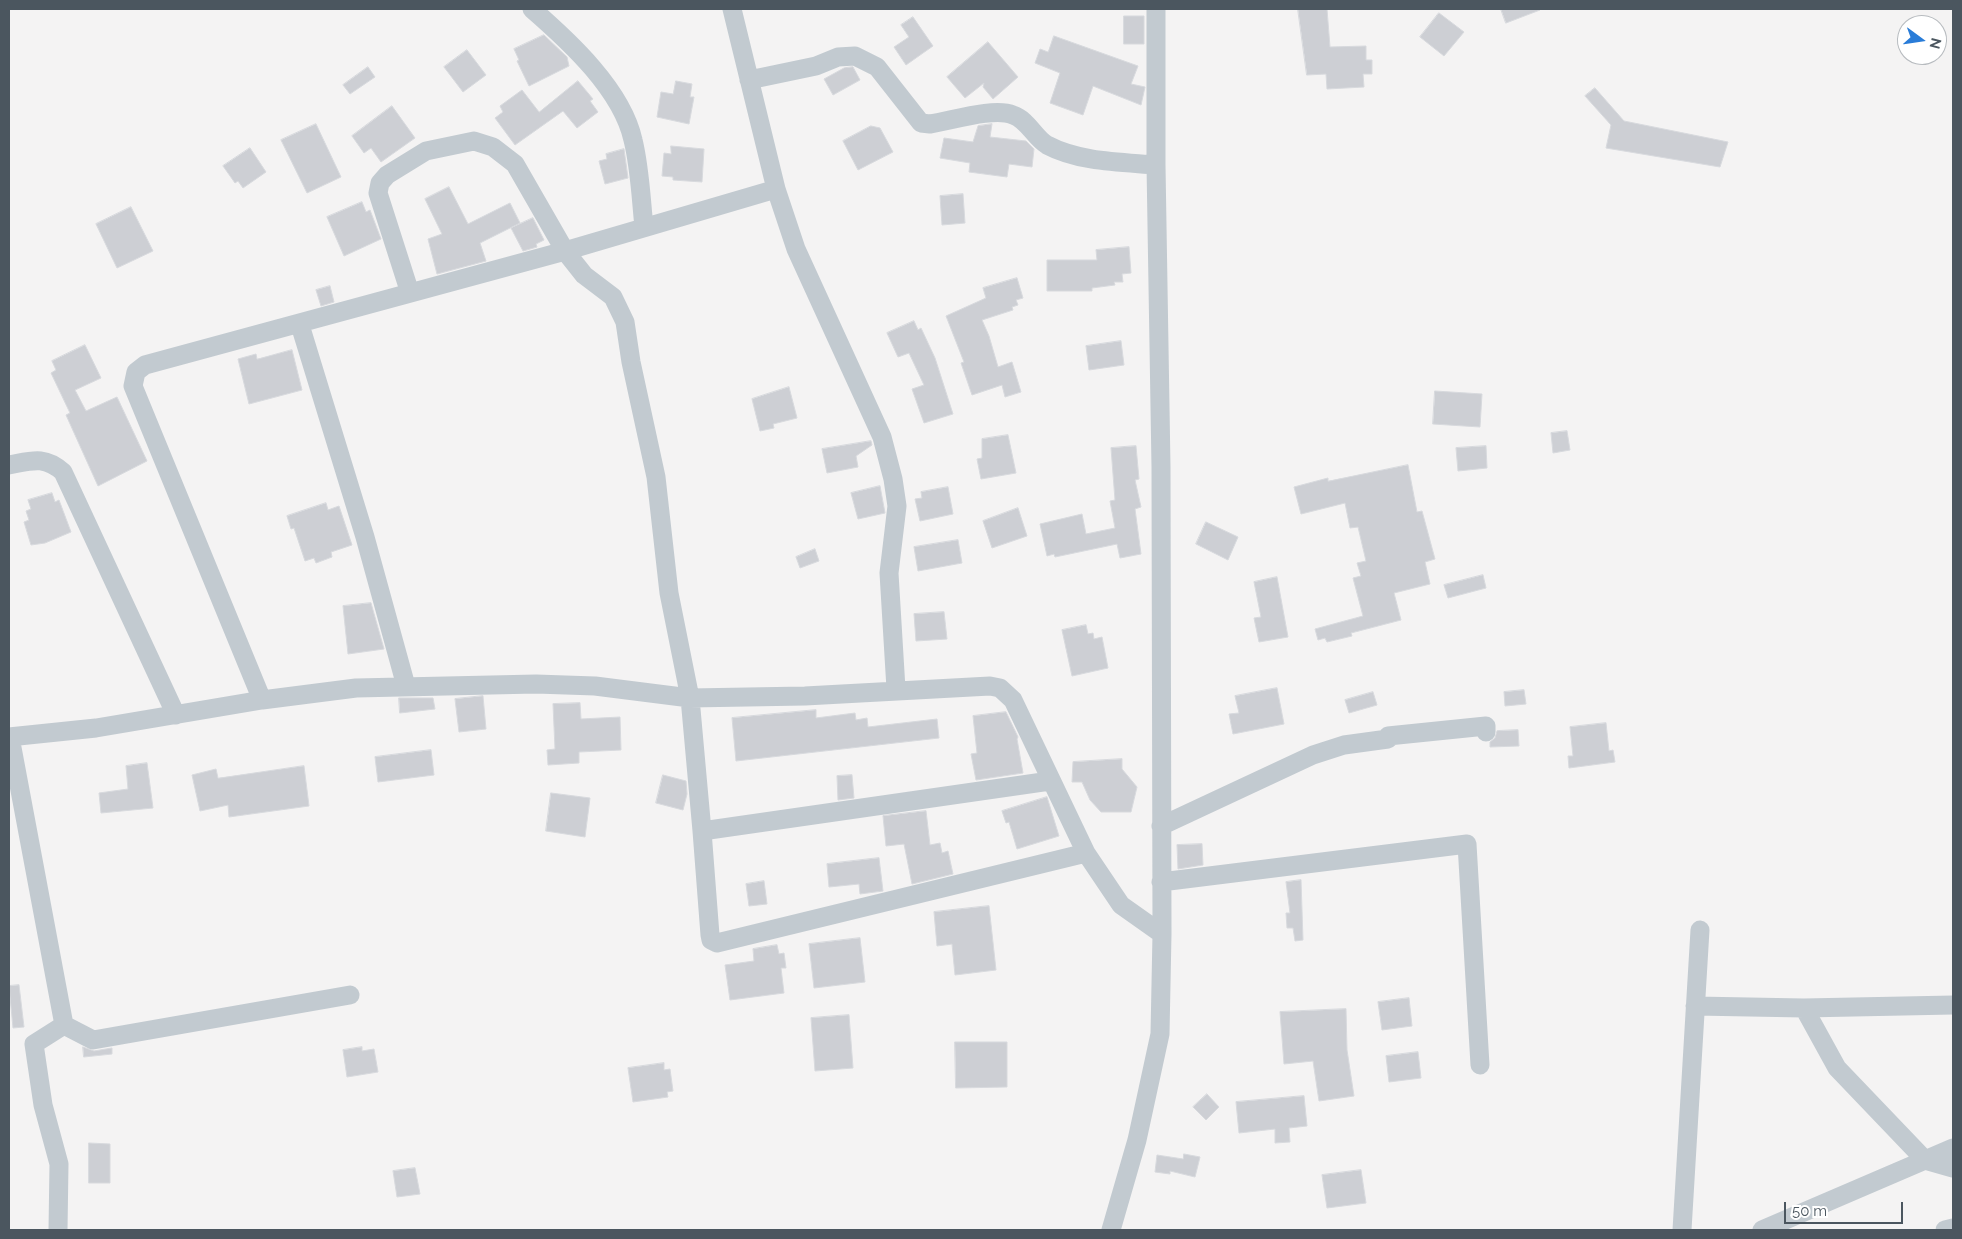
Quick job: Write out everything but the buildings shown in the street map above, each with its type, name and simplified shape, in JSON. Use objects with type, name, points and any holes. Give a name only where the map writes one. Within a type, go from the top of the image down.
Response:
[{"type":"street","points":[[532,9],[573,45],[622,108],[634,140],[644,227]]},
{"type":"street","points":[[732,9],[776,189],[796,249],[882,437],[893,479],[897,506],[889,573],[896,690]]},
{"type":"street","points":[[1111,1230],[1138,1140],[1160,1034],[1162,934],[1161,467],[1156,165],[1156,9]]},
{"type":"street","points":[[749,80],[816,66],[838,57],[855,56],[878,67],[921,123],[930,124],[999,112],[1013,114],[1024,122],[1041,141],[1056,149],[1092,159],[1156,165]]},
{"type":"street","points":[[410,293],[378,193],[380,183],[388,175],[426,151],[474,141],[493,147],[515,164],[565,250],[584,275],[613,297],[625,322],[631,362],[656,476],[670,593],[690,698],[711,940],[717,943],[1086,852]]},
{"type":"street","points":[[262,700],[133,386],[136,372],[145,365],[300,325],[776,189]]},
{"type":"street","points":[[300,325],[365,537],[406,686]]},
{"type":"street","points":[[9,465],[33,460],[44,461],[54,464],[63,472],[176,715]]},
{"type":"street","points":[[64,1025],[9,737],[96,728],[262,700],[356,688],[481,684],[595,686],[690,698],[805,696],[990,686],[1000,688],[1013,700],[1050,781],[1086,852],[1121,906],[1162,934]]},
{"type":"street","points":[[1161,826],[1313,755],[1344,745],[1388,739],[1388,736],[1486,726],[1486,732]]},
{"type":"street","points":[[702,831],[1050,781]]},
{"type":"street","points":[[1161,882],[1467,844],[1480,1065]]},
{"type":"street","points":[[1682,1230],[1700,930]]},
{"type":"street","points":[[64,1025],[93,1040],[350,995]]},
{"type":"street","points":[[1695,1006],[1804,1008],[1953,1005]]},
{"type":"street","points":[[1804,1008],[1837,1068],[1925,1160],[1953,1168]]},
{"type":"street","points":[[58,1230],[59,1164],[43,1105],[34,1044],[64,1025]]},
{"type":"street","points":[[1762,1230],[1953,1148]]},
{"type":"street","points":[[1945,1230],[1953,1228]]}]
